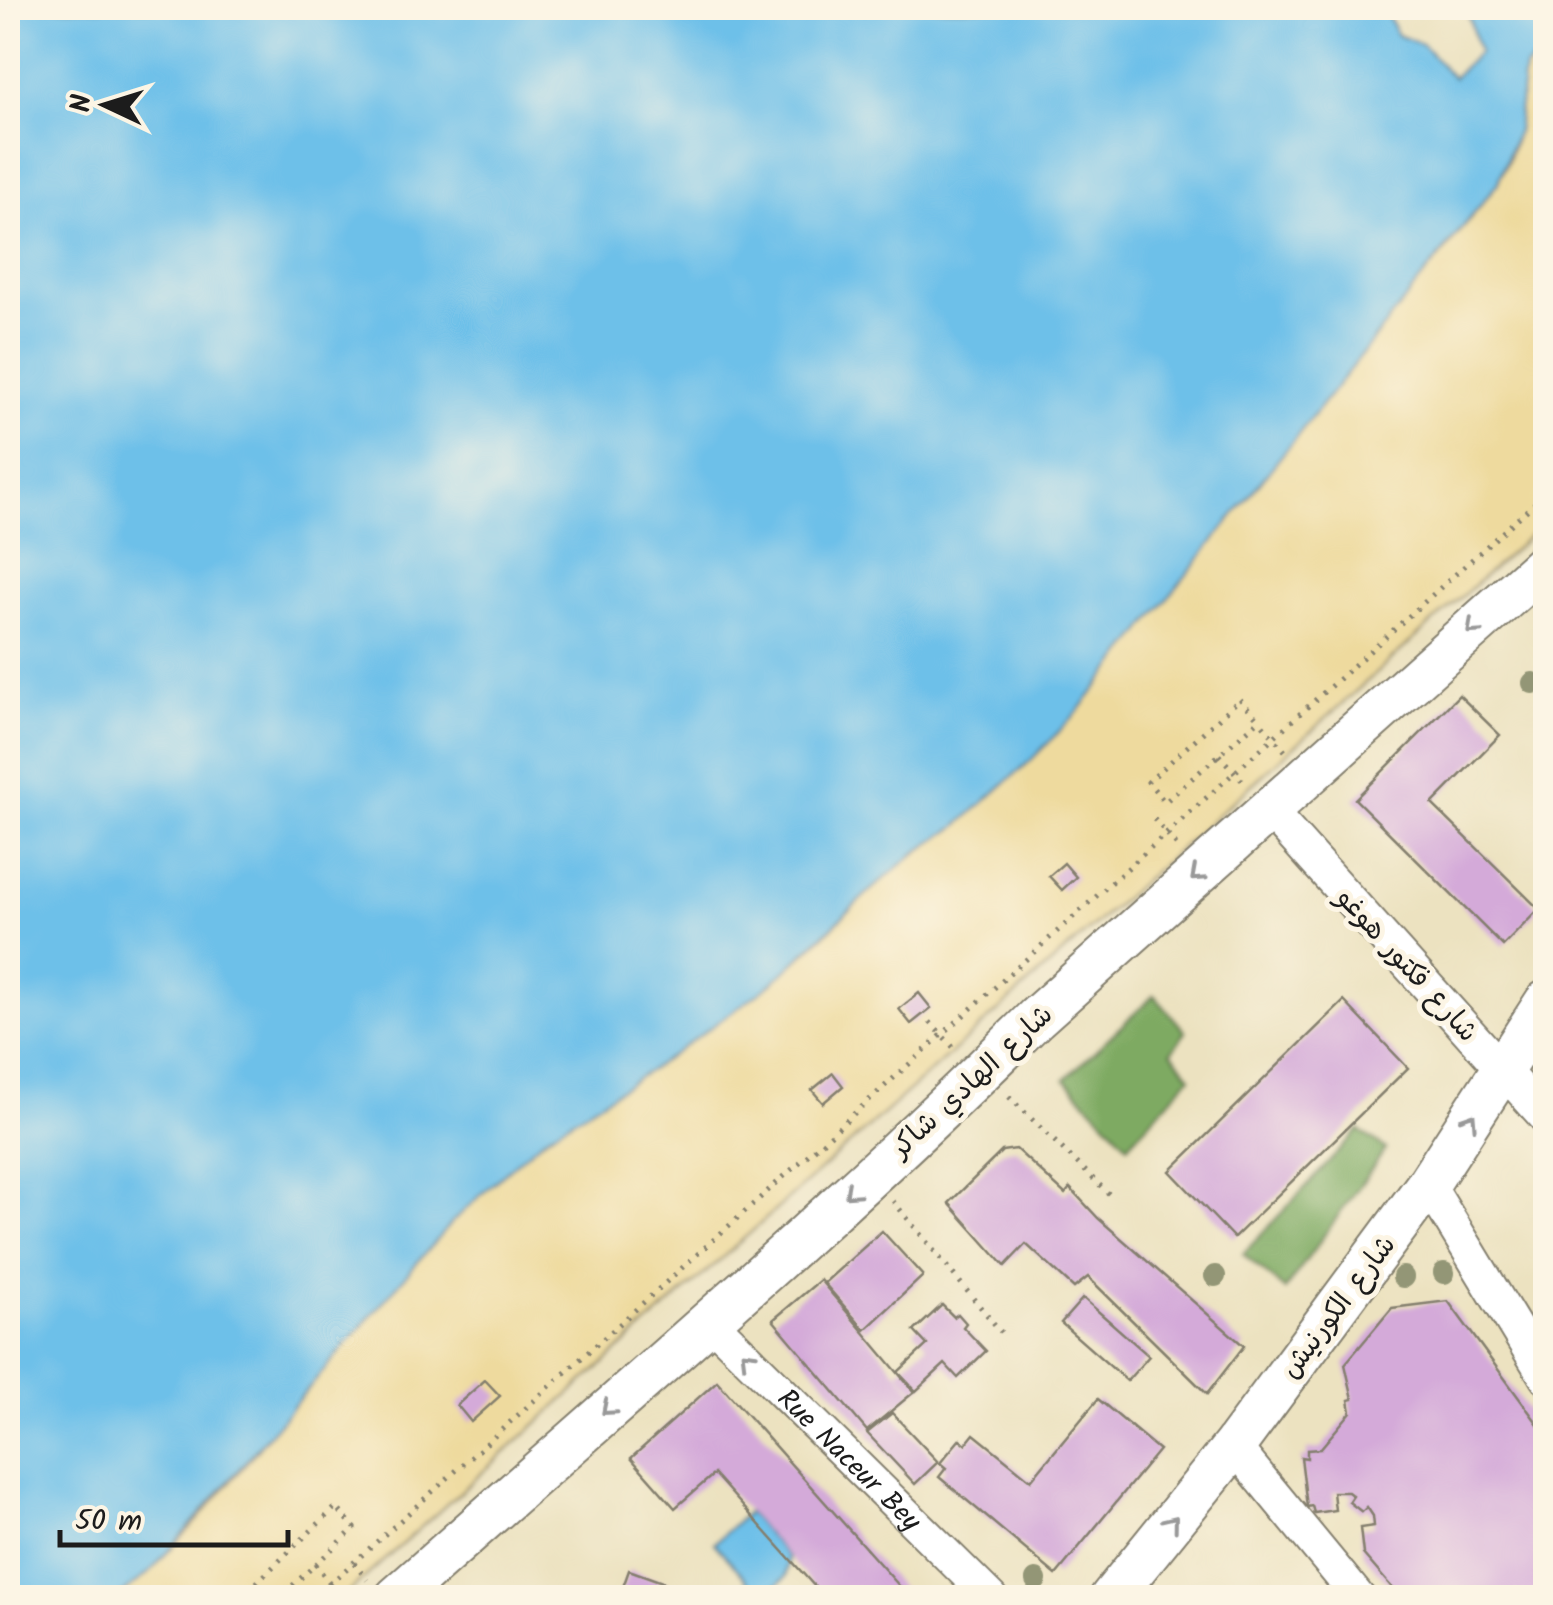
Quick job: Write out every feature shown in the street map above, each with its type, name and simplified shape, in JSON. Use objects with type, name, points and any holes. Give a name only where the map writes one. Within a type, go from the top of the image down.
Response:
[{"type":"main road","name":"شارع الهادي شاكر","points":[[396,1598],[979,1077],[1036,1018],[1546,562]]},
{"type":"main road","name":"شارع الكورنيش","points":[[1111,1598],[1234,1446],[1428,1184],[1546,1002]]},
{"type":"street","name":"شارع فكتور هوغو","points":[[1270,811],[1546,1118]]},
{"type":"street","points":[[1428,1184],[1546,1378]]},
{"type":"street","name":"Rue Naceur Bey","points":[[709,1320],[992,1598]]},
{"type":"street","points":[[1234,1446],[1358,1598]]},
{"type":"path","points":[[314,1598],[1546,494]]},
{"type":"path","points":[[1240,699],[1258,720],[1236,741],[1165,802],[1148,782],[1240,699]]},
{"type":"path","points":[[1263,725],[1287,753]]},
{"type":"path","points":[[1154,819],[1180,849]]},
{"type":"path","points":[[998,1098],[1011,1097],[1110,1195]]},
{"type":"path","points":[[892,1199],[1002,1332]]},
{"type":"path","points":[[268,1598],[255,1584],[336,1507],[356,1528],[279,1598]]},
{"type":"path","points":[[316,1564],[330,1583]]},
{"type":"green space","points":[[1154,995],[1186,1032],[1171,1052],[1191,1076],[1128,1145],[1065,1079]]},
{"type":"green space","points":[[1359,1130],[1386,1149],[1285,1290],[1243,1254]]},
{"type":"sand","points":[[1535,60],[1545,60],[1545,522],[343,1597],[118,1598],[202,1516],[384,1298],[488,1186],[572,1118],[793,963],[880,881],[956,827],[1450,245],[1497,184],[1517,132],[1524,69]]},
{"type":"water","points":[[8,8],[1384,8],[1397,35],[1422,44],[1453,78],[1479,52],[1466,8],[1545,8],[1545,60],[1535,60],[1524,69],[1517,132],[1497,184],[1077,713],[956,827],[914,854],[871,890],[771,984],[658,1065],[545,1137],[499,1178],[452,1222],[150,1572],[118,1597],[8,1597]]},
{"type":"water","points":[[748,1512],[788,1557],[786,1577],[764,1597],[748,1597],[741,1590],[749,1582],[714,1543]]},
{"type":"building","points":[[1459,695],[1500,735],[1432,804],[1539,909],[1503,946],[1355,799]]},
{"type":"building","points":[[1064,863],[1076,877],[1062,890],[1049,876]]},
{"type":"building","points":[[919,993],[931,1008],[911,1024],[899,1009]]},
{"type":"building","points":[[1344,1001],[1408,1068],[1234,1238],[1170,1171]]},
{"type":"building","points":[[833,1073],[843,1086],[823,1103],[812,1090]]},
{"type":"building","points":[[1016,1149],[1065,1194],[1070,1188],[1098,1218],[1244,1346],[1207,1394],[1088,1277],[1074,1288],[1026,1244],[1005,1266],[949,1203],[1002,1151]]},
{"type":"building","points":[[882,1231],[923,1276],[865,1330],[824,1283]]},
{"type":"building","points":[[820,1280],[914,1392],[867,1431],[773,1320]]},
{"type":"building","points":[[1083,1298],[1149,1356],[1127,1381],[1061,1323]]},
{"type":"building","points":[[1448,1301],[1546,1435],[1546,1598],[1401,1598],[1363,1554],[1360,1528],[1374,1526],[1367,1507],[1362,1512],[1349,1502],[1353,1496],[1348,1492],[1333,1492],[1335,1510],[1314,1513],[1312,1506],[1307,1507],[1301,1457],[1307,1458],[1307,1450],[1320,1449],[1351,1412],[1349,1400],[1353,1399],[1345,1364],[1392,1308]]},
{"type":"building","points":[[942,1305],[954,1317],[958,1314],[966,1323],[963,1327],[986,1351],[958,1378],[945,1364],[916,1391],[898,1372],[927,1345],[914,1331]]},
{"type":"building","points":[[485,1380],[500,1396],[471,1422],[457,1405]]},
{"type":"building","points":[[717,1381],[910,1598],[825,1598],[714,1474],[675,1508],[631,1458]]},
{"type":"building","points":[[1098,1399],[1159,1450],[1056,1575],[939,1477],[946,1468],[940,1463],[960,1439],[966,1444],[974,1434],[1031,1480]]},
{"type":"building","points":[[892,1413],[938,1462],[915,1484],[867,1433]]},
{"type":"building","points":[[629,1570],[679,1588],[675,1598],[619,1598]]}]
